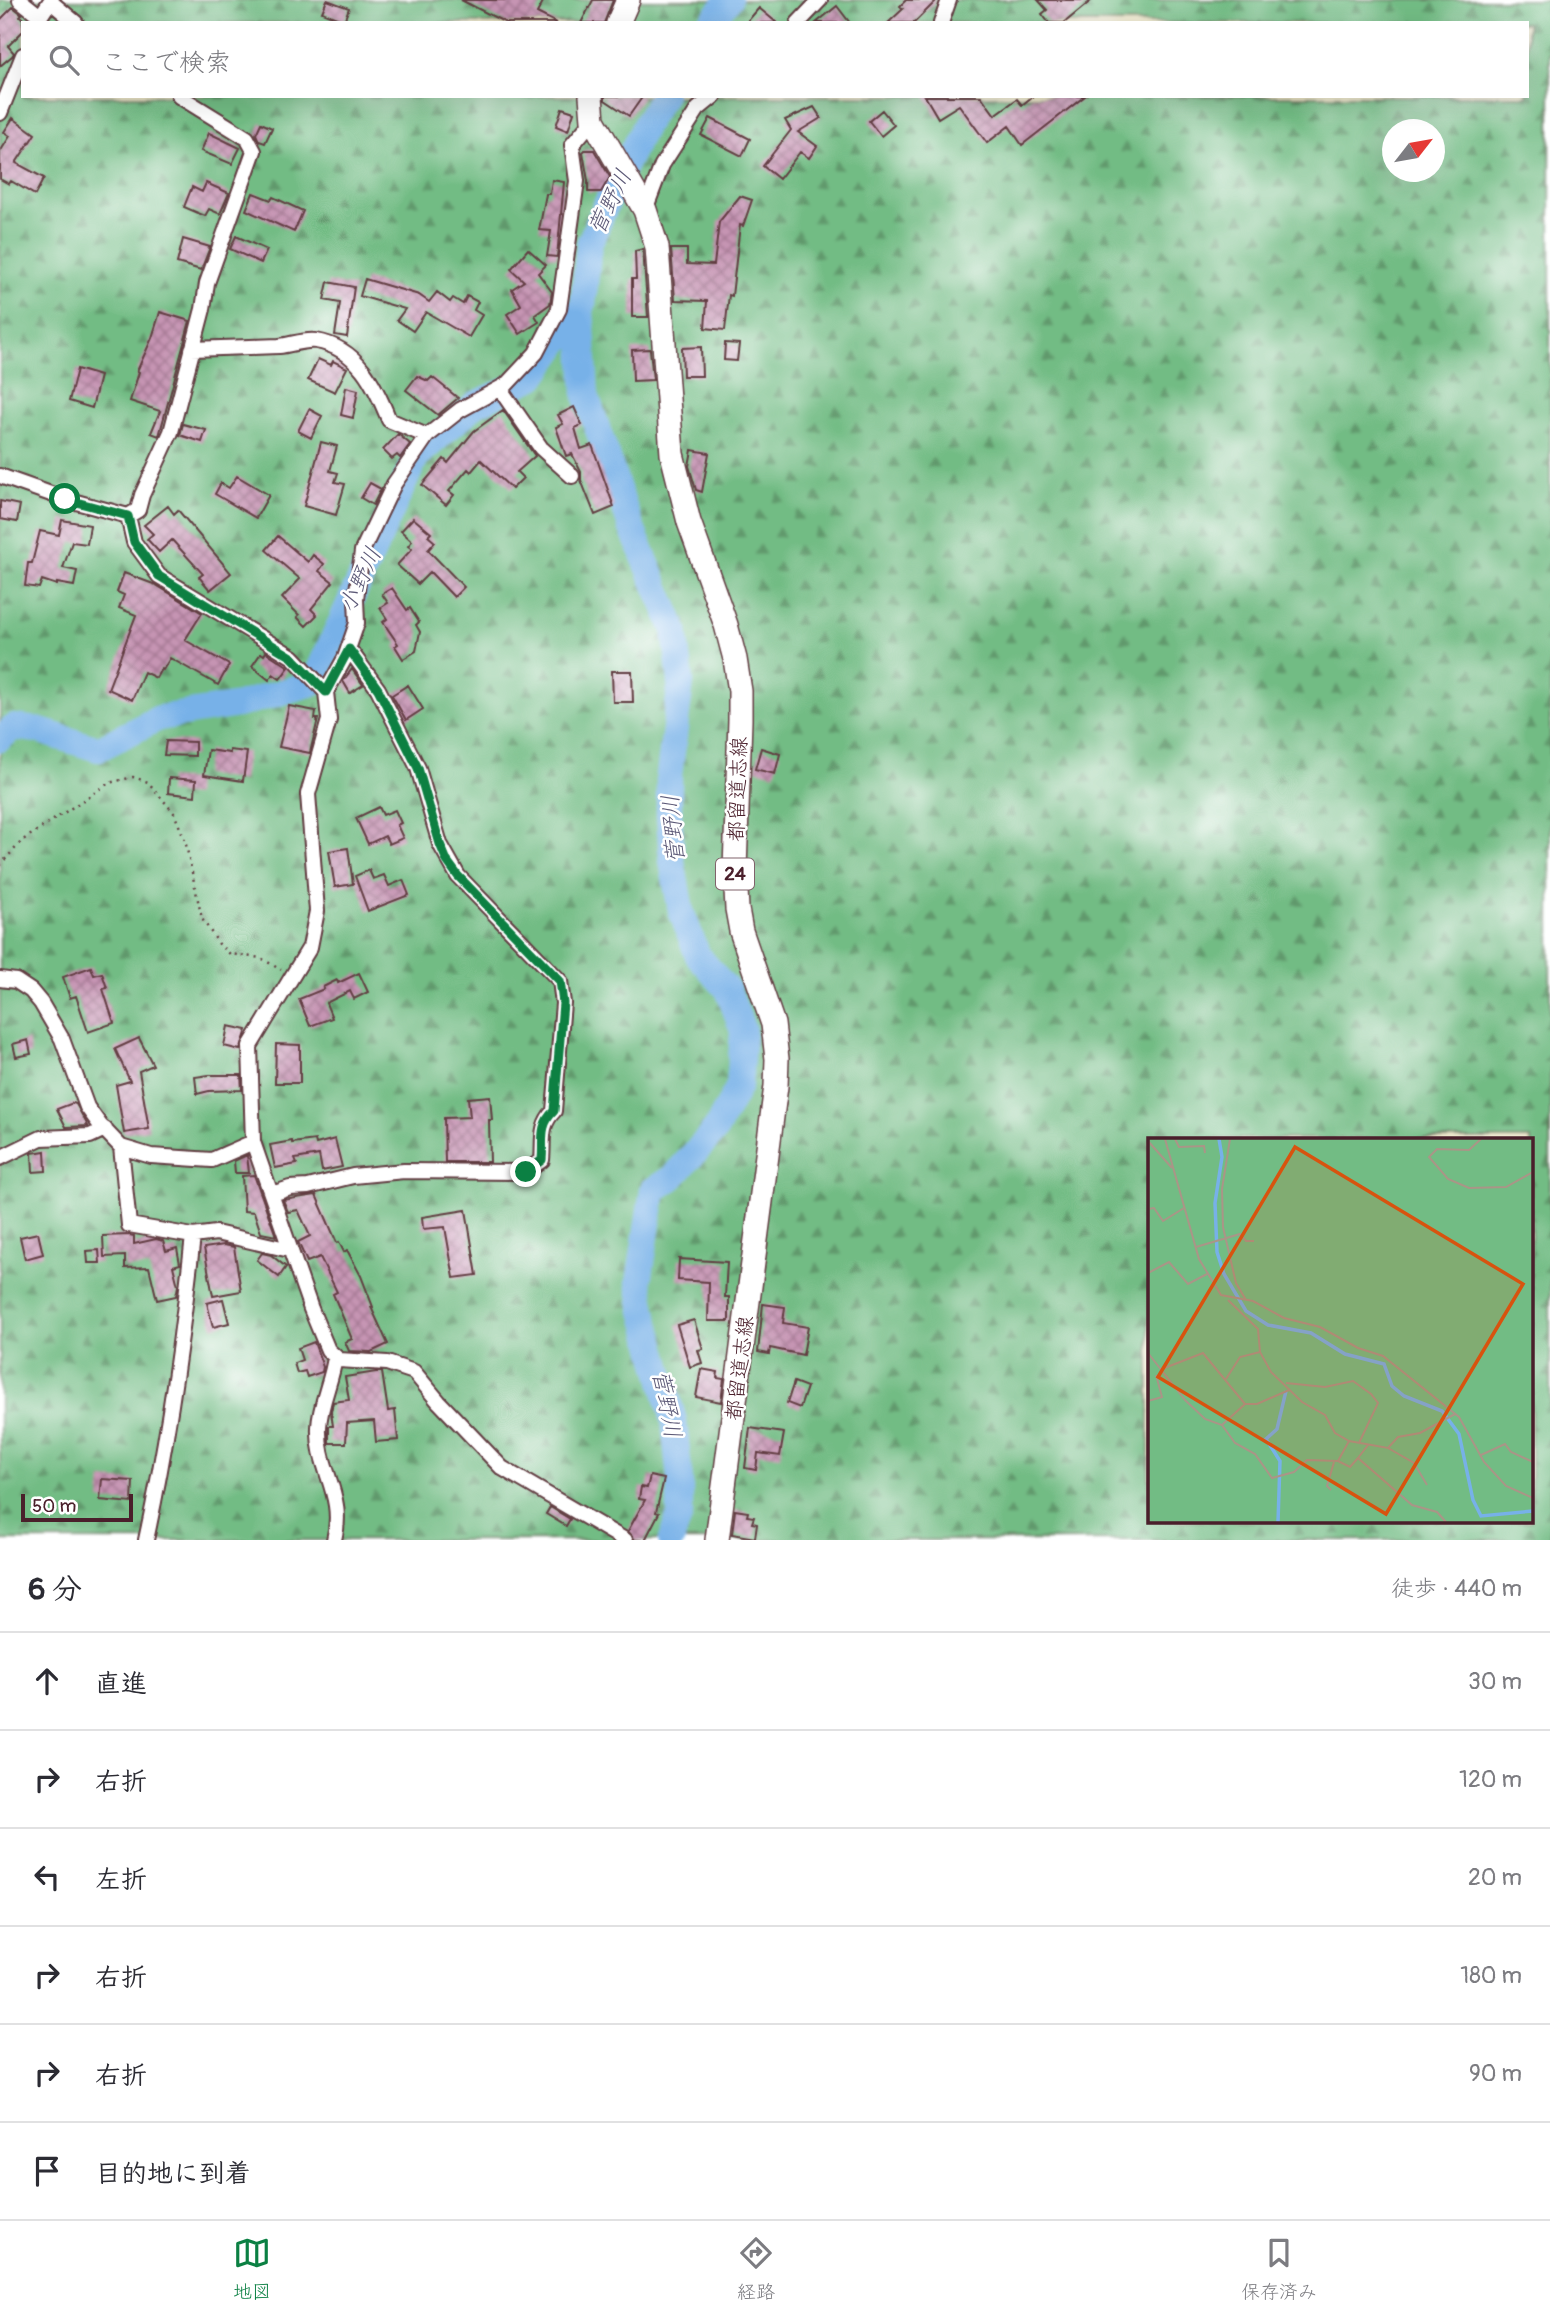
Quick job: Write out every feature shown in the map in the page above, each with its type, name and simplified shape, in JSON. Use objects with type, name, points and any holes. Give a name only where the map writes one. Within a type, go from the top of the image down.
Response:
[{"type":"main road","points":[[619,21],[628,0]]},
{"type":"main road","name":"都留道志線","points":[[591,98],[593,120],[645,210],[657,247],[672,454],[679,488],[735,659],[740,691],[735,870],[737,909],[741,930],[773,1024],[778,1059],[717,1540]]},
{"type":"street","points":[[20,0],[38,20],[51,1],[74,21]]},
{"type":"street","points":[[800,21],[820,0]]},
{"type":"street","points":[[942,21],[949,0]]},
{"type":"street","points":[[0,113],[21,60]]},
{"type":"street","points":[[128,516],[138,509],[171,432],[207,284],[254,151],[247,138],[182,98]]},
{"type":"street","points":[[645,210],[662,165],[698,109],[712,98]]},
{"type":"street","points":[[593,120],[572,145],[577,181],[559,309],[536,353],[506,385],[460,410],[427,436],[394,484],[362,551],[356,599],[357,623],[349,649],[326,692],[328,720],[308,794],[317,911],[310,947],[250,1046],[253,1142],[328,1350],[339,1360],[387,1363],[414,1372],[502,1468],[625,1540]]},
{"type":"street","points":[[192,349],[314,341],[342,349],[362,368],[377,390],[389,420],[427,436]]},
{"type":"street","points":[[500,389],[541,448],[572,476]]},
{"type":"street","points":[[0,477],[128,516]]},
{"type":"street","points":[[128,516],[134,542],[159,576],[292,657],[326,692]]},
{"type":"street","points":[[272,1194],[353,1176],[404,1171],[526,1172],[542,1160],[542,1128],[547,1117],[554,1111],[563,1003],[560,981],[458,876],[447,861],[431,820],[418,768],[378,689],[349,649]]},
{"type":"street","points":[[0,979],[16,981],[31,991],[41,1003],[62,1039],[87,1107],[121,1147],[151,1156],[212,1160],[253,1142]]},
{"type":"street","points":[[0,1158],[41,1138],[90,1136],[105,1129]]},
{"type":"street","points":[[121,1147],[129,1224],[193,1236],[216,1233],[290,1250]]},
{"type":"street","points":[[146,1540],[157,1491],[184,1319],[193,1236]]},
{"type":"street","points":[[334,1540],[338,1509],[322,1455],[319,1426],[335,1357]]},
{"type":"path","points":[[0,865],[23,840],[109,783],[133,777],[148,782],[174,813],[185,841],[202,919],[219,944],[230,954],[261,958],[292,977]]},
{"type":"green space","points":[[0,0],[1550,0],[1550,1540],[0,1540]]},
{"type":"building","points":[[327,0],[349,8],[344,21],[322,12]]},
{"type":"building","points":[[461,0],[544,0],[537,13],[553,21],[502,21]]},
{"type":"building","points":[[593,0],[613,0],[605,21],[582,21]]},
{"type":"building","points":[[906,0],[937,0],[916,21],[890,21],[903,9],[900,6]]},
{"type":"building","points":[[1038,0],[1092,0],[1066,21],[1047,21],[1042,14],[1047,10]]},
{"type":"building","points":[[837,6],[848,21],[818,21]]},
{"type":"building","points":[[13,7],[22,14],[20,16],[23,19],[21,33],[8,46],[14,53],[0,66],[0,20]]},
{"type":"building","points":[[759,8],[775,21],[748,21]]},
{"type":"building","points":[[605,98],[642,98],[629,116]]},
{"type":"building","points":[[926,98],[982,98],[995,115],[1017,99],[1022,105],[1031,98],[1082,98],[1022,145],[1009,126],[987,143],[959,105],[938,118]]},
{"type":"building","points":[[814,107],[821,118],[798,132],[817,146],[809,158],[800,152],[779,179],[763,166],[791,130],[785,120]]},
{"type":"building","points":[[562,108],[574,112],[568,131],[556,126]]},
{"type":"building","points":[[882,110],[894,125],[881,136],[869,121]]},
{"type":"building","points":[[13,118],[35,134],[16,163],[44,178],[35,195],[11,181],[9,184],[0,179],[0,152],[10,136],[4,132]]},
{"type":"building","points":[[710,118],[750,139],[742,156],[701,135]]},
{"type":"building","points":[[261,123],[272,128],[265,143],[259,141],[256,134]]},
{"type":"building","points":[[209,133],[240,148],[232,164],[201,151]]},
{"type":"building","points":[[594,150],[610,177],[601,192],[588,192],[583,152]]},
{"type":"building","points":[[552,180],[564,182],[557,257],[547,256],[551,231],[539,230],[546,194],[550,194]]},
{"type":"building","points":[[206,183],[229,193],[220,214],[209,209],[205,216],[184,207],[192,187],[202,192]]},
{"type":"building","points":[[253,193],[271,200],[273,197],[303,211],[294,232],[246,210]]},
{"type":"building","points":[[740,196],[752,200],[743,226],[740,225],[732,296],[729,295],[725,330],[705,328],[707,301],[675,300],[671,249],[687,249],[687,264],[714,265],[719,222]]},
{"type":"building","points":[[236,236],[267,250],[261,263],[230,249]]},
{"type":"building","points":[[183,239],[210,247],[201,270],[177,263]]},
{"type":"building","points":[[528,249],[546,265],[538,273],[552,292],[550,304],[535,315],[539,322],[520,334],[507,314],[521,305],[512,289],[524,281],[511,269]]},
{"type":"building","points":[[643,249],[648,317],[632,317],[632,279],[636,279],[635,251]]},
{"type":"building","points":[[365,279],[419,295],[429,302],[437,292],[450,302],[453,298],[463,304],[467,296],[478,302],[474,310],[482,315],[469,337],[426,312],[413,331],[397,320],[405,309],[360,296]]},
{"type":"building","points":[[328,282],[354,287],[347,337],[335,335],[340,303],[324,300]]},
{"type":"building","points":[[160,312],[190,321],[159,436],[151,433],[160,411],[130,401],[139,372],[137,371]]},
{"type":"building","points":[[725,343],[739,344],[737,361],[724,360]]},
{"type":"building","points":[[701,347],[702,376],[683,376],[682,348]]},
{"type":"building","points":[[650,349],[653,380],[633,381],[632,350]]},
{"type":"building","points":[[318,359],[331,365],[333,361],[347,368],[335,392],[308,380]]},
{"type":"building","points":[[77,369],[100,376],[92,408],[69,401]]},
{"type":"building","points":[[417,376],[428,381],[432,377],[458,398],[438,415],[406,390]]},
{"type":"building","points":[[346,387],[358,390],[353,418],[341,415]]},
{"type":"building","points":[[574,407],[582,425],[575,428],[581,449],[592,445],[614,507],[595,515],[581,480],[581,472],[572,454],[566,456],[556,427],[563,424],[558,415]]},
{"type":"building","points":[[309,409],[322,416],[311,438],[298,431]]},
{"type":"building","points":[[503,410],[535,456],[517,472],[523,478],[512,489],[481,460],[471,472],[468,469],[449,491],[454,495],[446,505],[422,485],[444,459],[448,463],[474,431]]},
{"type":"building","points":[[183,424],[206,430],[202,442],[180,435]]},
{"type":"building","points":[[398,434],[410,444],[400,458],[397,455],[392,459],[383,450]]},
{"type":"building","points":[[321,442],[337,446],[330,471],[338,473],[335,482],[345,484],[336,515],[304,506]]},
{"type":"building","points":[[692,450],[709,453],[702,492],[696,490],[689,466]]},
{"type":"building","points":[[237,476],[269,495],[256,518],[215,494],[221,483],[229,488]]},
{"type":"building","points":[[370,483],[381,489],[373,505],[361,498]]},
{"type":"building","points":[[0,501],[20,505],[17,522],[0,519]]},
{"type":"building","points":[[168,506],[174,514],[178,510],[231,573],[210,590],[199,577],[203,574],[172,540],[159,552],[147,539],[153,534],[144,525]]},
{"type":"building","points":[[413,518],[431,533],[428,536],[435,542],[428,550],[464,587],[454,597],[430,572],[418,584],[397,565],[412,549],[408,546],[412,541],[401,531]]},
{"type":"building","points":[[62,520],[90,525],[87,544],[72,542],[63,568],[77,571],[74,586],[57,585],[42,580],[39,588],[25,586],[28,563],[32,563],[40,531],[59,535]]},
{"type":"building","points":[[278,536],[308,562],[313,555],[324,564],[319,571],[333,582],[311,609],[317,615],[306,626],[282,598],[300,579],[266,550]]},
{"type":"building","points":[[124,573],[156,585],[202,613],[185,640],[229,665],[218,685],[170,658],[156,678],[144,672],[132,700],[108,689],[136,615],[119,608],[124,595],[117,592]]},
{"type":"building","points":[[392,588],[419,622],[416,625],[420,632],[416,651],[403,659],[395,646],[398,644],[383,622],[387,619],[380,608],[388,603],[382,594]]},
{"type":"building","points":[[266,652],[289,667],[280,679],[273,674],[269,680],[252,666],[261,653],[264,655]]},
{"type":"building","points":[[352,669],[363,685],[350,693],[343,681]]},
{"type":"building","points":[[612,671],[632,671],[633,702],[613,702]]},
{"type":"building","points":[[408,685],[423,709],[406,720],[392,695]]},
{"type":"building","points":[[289,706],[316,711],[315,719],[318,719],[310,753],[279,747]]},
{"type":"building","points":[[166,741],[195,742],[195,756],[164,755]]},
{"type":"building","points":[[761,748],[780,754],[775,774],[755,769]]},
{"type":"building","points":[[208,750],[247,752],[243,781],[204,775]]},
{"type":"building","points":[[169,778],[196,780],[195,796],[168,793]]},
{"type":"building","points":[[379,807],[383,815],[395,810],[401,823],[397,825],[403,838],[389,844],[385,836],[368,844],[356,818]]},
{"type":"building","points":[[348,848],[353,884],[335,887],[329,851]]},
{"type":"building","points":[[369,870],[373,879],[384,875],[389,886],[403,880],[409,895],[368,911],[355,876]]},
{"type":"building","points":[[91,967],[94,975],[102,973],[107,988],[103,989],[114,1023],[88,1032],[76,996],[70,998],[63,977]]},
{"type":"building","points":[[359,973],[368,992],[354,999],[350,991],[326,1003],[332,1018],[310,1026],[299,999],[324,989],[323,987],[337,980],[338,983]]},
{"type":"building","points":[[228,1026],[247,1030],[240,1050],[224,1046]]},
{"type":"building","points":[[139,1038],[153,1065],[139,1071],[149,1129],[124,1133],[116,1085],[130,1081],[115,1049]]},
{"type":"building","points":[[28,1040],[31,1054],[16,1057],[13,1044]]},
{"type":"building","points":[[276,1044],[300,1045],[300,1083],[275,1083]]},
{"type":"building","points":[[241,1075],[242,1090],[197,1094],[195,1077]]},
{"type":"building","points":[[490,1096],[490,1162],[445,1162],[444,1118],[470,1117],[468,1098]]},
{"type":"building","points":[[73,1103],[88,1126],[66,1127],[57,1109]]},
{"type":"building","points":[[335,1139],[342,1167],[322,1171],[319,1155],[295,1159],[297,1164],[275,1168],[270,1145],[315,1140],[316,1144]]},
{"type":"building","points":[[45,1151],[46,1171],[33,1172],[32,1153]]},
{"type":"building","points":[[247,1155],[249,1173],[235,1173],[234,1161]]},
{"type":"building","points":[[254,1175],[276,1236],[261,1233],[254,1212],[244,1211],[242,1176]]},
{"type":"building","points":[[316,1195],[337,1243],[339,1242],[344,1252],[347,1250],[361,1276],[371,1307],[388,1344],[371,1352],[349,1351],[345,1342],[352,1339],[333,1294],[337,1292],[320,1257],[307,1262],[298,1242],[310,1236],[298,1210],[288,1212],[283,1200]]},
{"type":"building","points":[[466,1210],[477,1275],[454,1278],[445,1227],[423,1229],[422,1217]]},
{"type":"building","points":[[38,1233],[43,1254],[25,1259],[20,1237]]},
{"type":"building","points":[[103,1236],[134,1236],[134,1244],[156,1239],[163,1241],[166,1251],[177,1248],[180,1264],[173,1266],[178,1286],[176,1296],[157,1300],[149,1267],[125,1268],[125,1256],[104,1257]]},
{"type":"building","points":[[224,1245],[234,1247],[241,1291],[213,1296],[204,1248]]},
{"type":"building","points":[[99,1250],[100,1263],[88,1263],[87,1251]]},
{"type":"building","points":[[262,1253],[271,1255],[286,1267],[279,1277],[257,1260]]},
{"type":"building","points":[[679,1259],[727,1262],[725,1297],[729,1297],[729,1321],[708,1321],[709,1282],[678,1280]]},
{"type":"building","points":[[223,1299],[229,1323],[213,1327],[207,1303]]},
{"type":"building","points":[[763,1304],[785,1307],[783,1323],[808,1327],[803,1355],[770,1348],[769,1354],[758,1352]]},
{"type":"building","points":[[694,1320],[703,1349],[698,1350],[702,1363],[690,1367],[677,1325]]},
{"type":"building","points":[[314,1342],[323,1367],[322,1372],[307,1377],[305,1371],[297,1373],[294,1363],[302,1360],[298,1348]]},
{"type":"building","points":[[701,1369],[718,1372],[717,1378],[724,1379],[721,1402],[696,1397]]},
{"type":"building","points":[[382,1372],[388,1411],[395,1410],[398,1440],[376,1442],[374,1421],[347,1423],[346,1443],[329,1443],[329,1426],[333,1426],[333,1402],[349,1400],[345,1377]]},
{"type":"building","points":[[794,1382],[807,1387],[800,1408],[787,1403]]},
{"type":"building","points":[[750,1428],[784,1433],[780,1456],[758,1453],[756,1470],[745,1468]]},
{"type":"building","points":[[650,1476],[664,1479],[656,1512],[659,1513],[645,1540],[635,1540],[628,1531],[645,1500],[639,1499],[641,1487],[647,1488]]},
{"type":"building","points":[[102,1479],[133,1481],[132,1503],[100,1500]]},
{"type":"building","points":[[550,1507],[570,1519],[566,1526],[546,1514]]},
{"type":"building","points":[[735,1510],[748,1512],[747,1516],[754,1517],[752,1523],[757,1524],[755,1538],[732,1534]]},
{"type":"waterway","name":"菅野川","points":[[712,21],[729,0]]},
{"type":"waterway","name":"菅野川","points":[[662,98],[647,121],[613,189],[589,244],[581,309],[586,395],[630,524],[675,630],[681,682],[669,775],[669,815],[672,861],[681,911],[698,956],[728,990],[743,1031],[739,1086],[716,1129],[673,1177],[653,1190],[639,1282],[644,1311],[674,1421],[680,1480],[680,1515],[671,1540]]},
{"type":"waterway","name":"小野川","points":[[0,739],[14,727],[37,730],[98,749],[159,718],[238,705],[313,683],[416,457],[476,404],[534,377],[581,309]]},
{"type":"route","points":[[65,499],[128,516],[134,542],[159,576],[292,657],[326,692],[349,649],[378,689],[418,768],[431,820],[447,861],[458,876],[560,981],[563,1003],[554,1111],[547,1117],[542,1128],[542,1160],[526,1172]]}]
